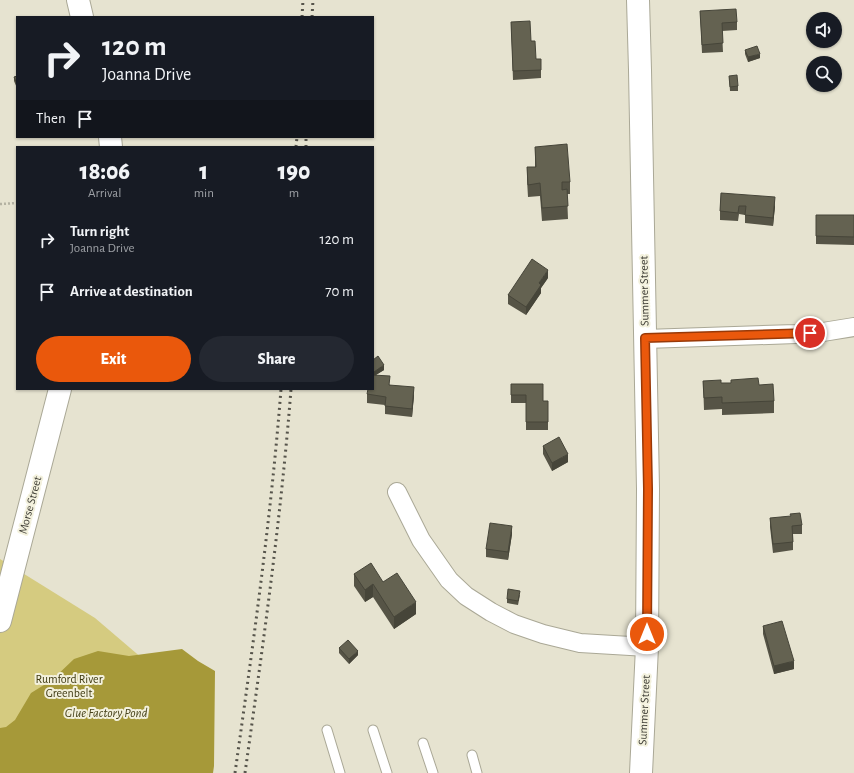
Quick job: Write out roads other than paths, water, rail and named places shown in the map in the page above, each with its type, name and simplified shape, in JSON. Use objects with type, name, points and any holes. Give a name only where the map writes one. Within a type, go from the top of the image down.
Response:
[{"type":"main road","points":[[78,0],[82,16]]},
{"type":"main road","name":"Summer Street","points":[[638,0],[648,489],[647,647],[641,773]]},
{"type":"main road","name":"Morse Street","points":[[0,621],[60,390]]},
{"type":"street","points":[[645,338],[796,334],[823,332],[854,327]]},
{"type":"street","points":[[397,492],[422,540],[449,580],[466,596],[491,612],[514,624],[580,644],[647,647]]},
{"type":"lane","points":[[327,730],[340,773]]},
{"type":"lane","points":[[373,730],[387,773]]},
{"type":"lane","points":[[423,742],[433,773]]},
{"type":"lane","points":[[472,755],[477,773]]},
{"type":"water","name":"Glue Factory Pond","points":[[182,649],[215,671],[213,773],[0,773],[0,728],[6,727],[15,720],[31,693],[52,680],[74,659],[98,651],[129,656]]},
{"type":"railway","points":[[302,16],[303,0]]},
{"type":"railway","points":[[312,16],[313,0]]},
{"type":"railway","points":[[296,146],[297,138]]},
{"type":"railway","points":[[306,138],[306,146]]},
{"type":"railway","points":[[235,773],[267,533],[281,390]]},
{"type":"railway","points":[[245,773],[277,533],[291,390]]},
{"type":"park label","name":"Rumford River Greenbelt","points":[[69,686]]}]
